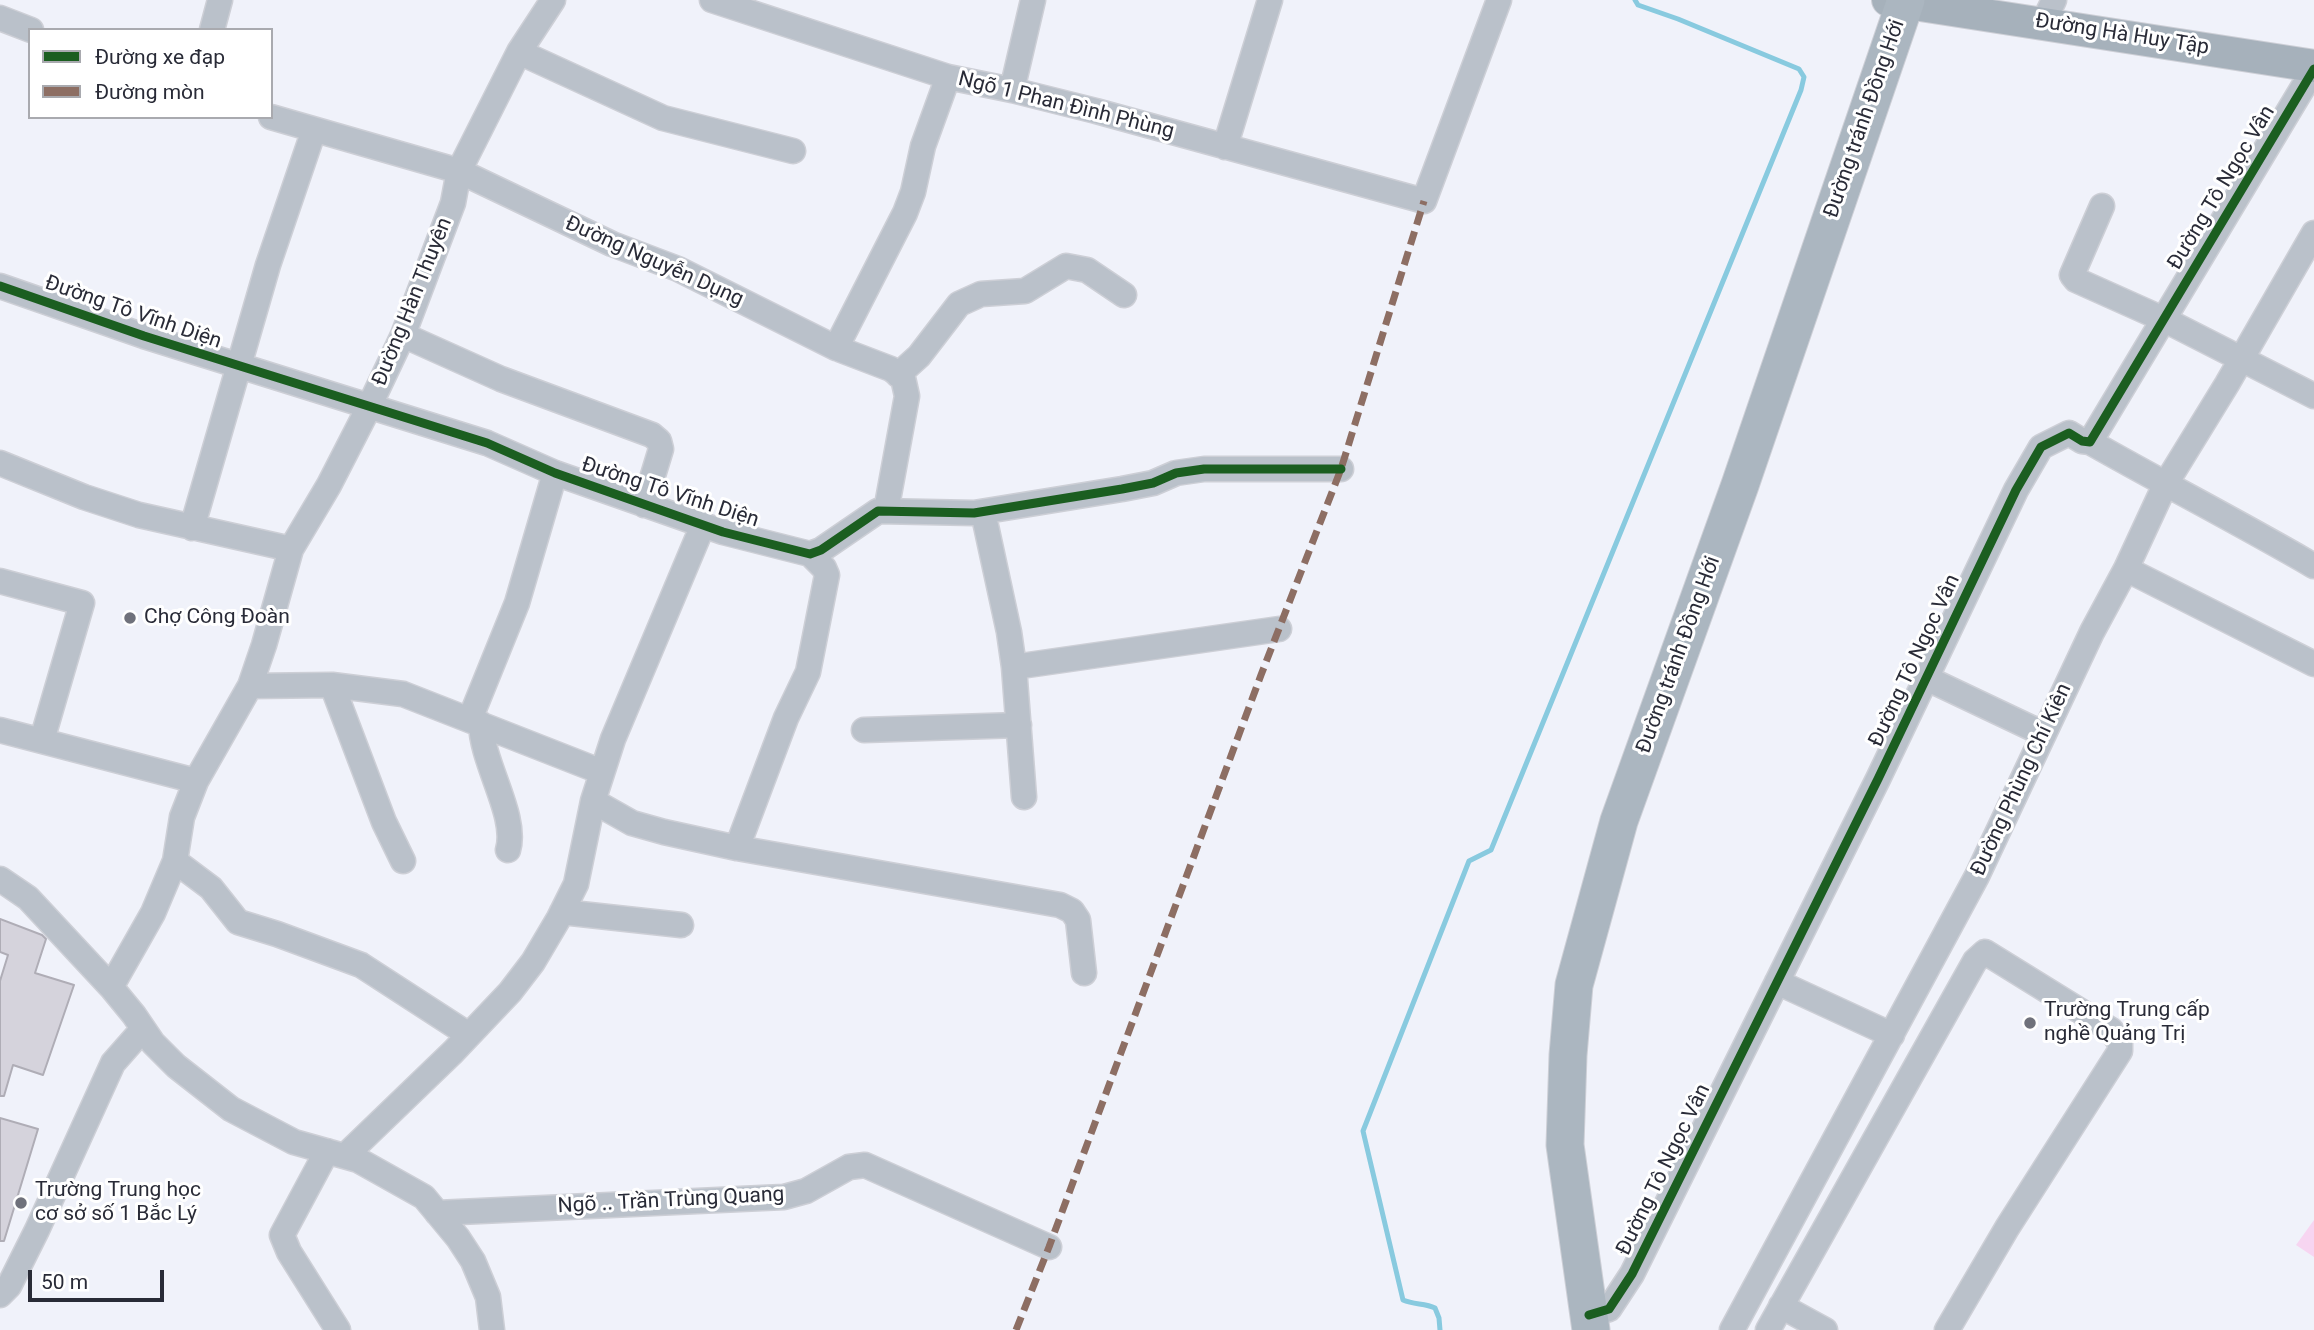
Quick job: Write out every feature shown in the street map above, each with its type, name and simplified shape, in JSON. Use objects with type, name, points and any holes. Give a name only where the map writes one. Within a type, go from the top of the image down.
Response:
[{"type":"highway","name":"Đường tránh Đồng Hới","points":[[1590,1323],[1565,1144],[1574,985],[1619,821],[1740,485],[1900,1]]},
{"type":"main road","name":"Đường Hà Huy Tập","points":[[1900,1],[2048,11],[2314,67]]},
{"type":"street","points":[[213,28],[220,0]]},
{"type":"street","name":"Đường Hàn Thuyên","points":[[111,987],[153,913],[175,861],[182,817],[197,781],[250,686],[291,549],[329,485],[403,335],[453,203],[459,171],[519,52],[552,0]]},
{"type":"street","name":"Ngõ 1 Phan Đình Phùng","points":[[712,0],[948,77],[1096,110],[1424,201],[1499,0]]},
{"type":"street","points":[[1012,90],[1033,0]]},
{"type":"street","points":[[1225,147],[1270,0]]},
{"type":"street","points":[[0,18],[28,29]]},
{"type":"street","points":[[519,52],[663,118],[793,151]]},
{"type":"street","name":"Đường Tô Ngọc Vân","points":[[1590,1323],[1609,1309],[1632,1274],[2016,490],[2041,447],[2069,433],[2082,441],[2090,442],[2314,67]]},
{"type":"street","points":[[836,348],[905,214],[913,192],[923,146],[948,77]]},
{"type":"street","name":"Đường Nguyễn Dụng","points":[[273,118],[459,171],[612,244],[678,268],[836,348],[898,374]]},
{"type":"street","points":[[192,528],[276,236],[314,130]]},
{"type":"street","points":[[2102,206],[2074,278],[2163,319],[2314,396]]},
{"type":"street","name":"Đường Phùng Chí Kiên","points":[[1732,1330],[1977,876],[2165,485],[2314,233]]},
{"type":"street","points":[[886,511],[907,396],[903,378],[898,374],[919,356],[959,304],[971,296],[1025,291],[1066,266],[1087,270],[1124,295]]},
{"type":"street","name":"Đường Tô Vĩnh Diện","points":[[0,286],[237,366],[486,443],[555,473],[703,525],[810,554]]},
{"type":"street","points":[[403,335],[501,379],[652,435],[659,441],[661,449],[644,505]]},
{"type":"street","points":[[2090,442],[2165,485],[2239,522],[2314,566]]},
{"type":"street","points":[[0,463],[84,497],[192,528],[291,549]]},
{"type":"street","points":[[737,848],[786,718],[808,672],[827,575],[810,554],[821,550],[878,511],[983,512],[1153,483],[1175,473],[1204,469],[1341,469]]},
{"type":"street","points":[[508,850],[511,830],[475,722],[517,603],[555,473]]},
{"type":"street","points":[[983,512],[1014,667],[1024,797]]},
{"type":"street","points":[[338,1330],[289,1252],[282,1235],[336,1154],[469,1035],[525,972],[562,912],[576,884],[593,800],[627,703],[703,525]]},
{"type":"street","points":[[2126,569],[2314,664]]},
{"type":"street","points":[[0,581],[82,603],[41,740]]},
{"type":"street","points":[[1014,667],[1279,629]]},
{"type":"street","points":[[1926,678],[2044,734]]},
{"type":"street","points":[[332,685],[384,822],[403,861]]},
{"type":"street","points":[[250,686],[332,685],[403,694],[602,772]]},
{"type":"street","points":[[864,730],[1019,725]]},
{"type":"street","points":[[0,730],[197,781]]},
{"type":"street","points":[[593,800],[632,823],[737,848],[1060,905],[1072,911],[1078,920],[1084,973]]},
{"type":"street","points":[[175,861],[211,888],[237,922],[361,965],[469,1035]]},
{"type":"street","points":[[0,879],[28,898],[111,987],[153,1043],[176,1066],[230,1109],[294,1142],[359,1160],[424,1197],[473,1261],[488,1297],[489,1329]]},
{"type":"street","points":[[562,912],[681,925]]},
{"type":"street","points":[[1768,1330],[1975,961],[1985,952],[2111,1030],[2120,1043],[2120,1051],[2007,1228],[1947,1330]]},
{"type":"street","points":[[1777,982],[1892,1034]]},
{"type":"street","points":[[0,1295],[9,1286],[37,1230],[113,1063],[143,1029]]},
{"type":"street","name":"Ngõ .. Trần Trùng Quang","points":[[437,1213],[784,1197],[806,1191],[849,1167],[865,1166],[1049,1247]]},
{"type":"street","points":[[1781,1306],[1825,1330]]},
{"type":"shaded area","points":[[2314,1220],[2314,1257],[2296,1245]]},
{"type":"building","points":[[0,919],[46,939],[35,973],[74,985],[43,1075],[13,1065],[4,1096],[0,1096],[0,981],[8,955],[0,952]]},
{"type":"building","points":[[0,1118],[38,1129],[4,1241],[0,1241]]},
{"type":"waterway","points":[[1440,1330],[1435,1308],[1403,1300],[1363,1131],[1469,861],[1491,850],[1804,77],[1799,69],[1638,5],[1635,0]]},
{"type":"marked path","points":[[1016,1330],[1341,469],[1424,201]]},
{"type":"cycle path","points":[[1589,1315],[1609,1309],[1632,1274],[1878,779],[2016,490],[2041,447],[2069,433],[2082,441],[2090,442],[2314,69]]},
{"type":"cycle path","points":[[0,286],[144,336],[487,443],[555,473],[723,532],[810,554],[821,550],[878,511],[974,513],[1122,489],[1153,483],[1176,473],[1204,469],[1341,469]]},
{"type":"place","name":"Chợ Công Đoàn","points":[[130,618]]},
{"type":"place","name":"Trường Trung cấp nghề Quảng Trị","points":[[2030,1023]]},
{"type":"place","name":"Trường Trung học cơ sở số 1 Bắc Lý","points":[[21,1203]]}]
